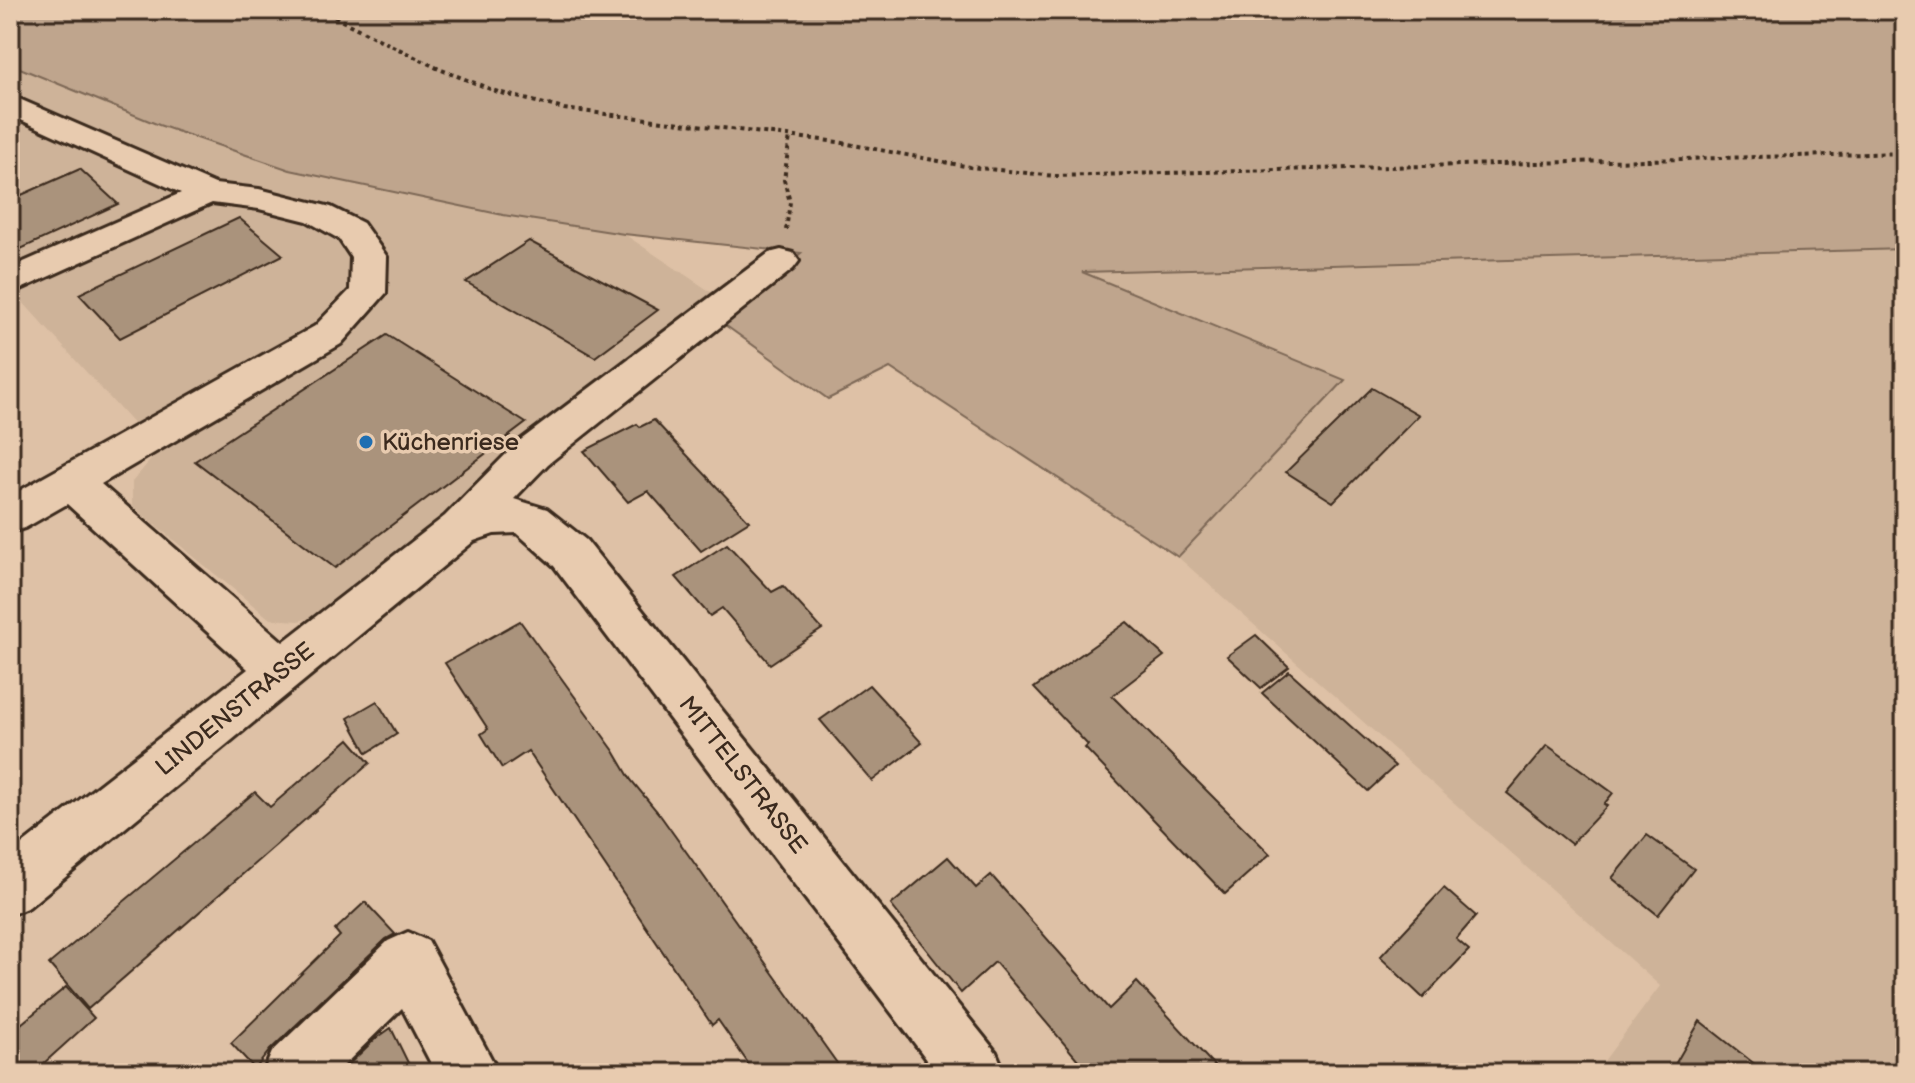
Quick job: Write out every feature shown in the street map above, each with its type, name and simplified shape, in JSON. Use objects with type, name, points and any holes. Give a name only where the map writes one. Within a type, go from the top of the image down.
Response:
[{"type":"street","points":[[10,104],[208,193],[259,199],[319,214],[351,231],[369,257],[368,293],[328,335],[10,516]]},
{"type":"street","points":[[10,282],[208,193]]},
{"type":"street","name":"LINDENSTRASSE","points":[[10,888],[473,523],[533,453],[781,261]]},
{"type":"street","points":[[71,482],[283,671]]},
{"type":"street","name":"MITTELSTRASSE","points":[[473,523],[521,515],[546,527],[570,553],[975,1073]]},
{"type":"street","points":[[293,1073],[408,961],[469,1073]]},
{"type":"path","points":[[320,10],[439,69],[498,92],[564,109],[838,142],[970,167],[1055,176],[1905,153]]},
{"type":"path","points":[[781,261],[790,202],[784,180],[790,136]]},
{"type":"shaded area","points":[[10,10],[1905,10],[1905,249],[1082,272],[1345,380],[1178,557],[890,368],[828,399],[718,320],[801,253],[624,234],[503,215],[290,170],[159,125],[10,64]]},
{"type":"shaded area","points":[[10,64],[159,125],[290,170],[503,215],[624,234],[717,296],[314,617],[299,621],[270,619],[132,506],[132,482],[158,451],[10,288]]},
{"type":"shaded area","points":[[1905,249],[1905,1073],[1595,1073],[1660,986],[1178,557],[1344,381],[1079,272]]},
{"type":"building","points":[[80,169],[118,204],[10,254],[10,200]]},
{"type":"building","points":[[239,218],[283,255],[120,338],[79,294]]},
{"type":"building","points":[[529,241],[658,310],[595,357],[466,282]]},
{"type":"building","points":[[387,335],[526,423],[335,568],[195,461]]},
{"type":"building","points":[[1372,388],[1419,415],[1333,502],[1286,472]]},
{"type":"building","points":[[654,420],[749,521],[701,551],[648,491],[628,502],[584,451],[637,424],[640,427]]},
{"type":"building","points":[[727,544],[772,592],[783,586],[822,629],[770,664],[722,608],[710,616],[676,577]]},
{"type":"building","points":[[520,621],[614,751],[631,780],[660,815],[844,1073],[755,1073],[718,1020],[712,1025],[528,751],[502,768],[481,734],[488,729],[445,663]]},
{"type":"building","points":[[1127,622],[1164,656],[1112,696],[1270,854],[1225,894],[1085,748],[1088,745],[1034,688]]},
{"type":"building","points":[[1256,635],[1289,667],[1261,688],[1227,656]]},
{"type":"building","points":[[1289,671],[1395,766],[1368,791],[1262,693]]},
{"type":"building","points":[[869,685],[922,743],[872,781],[820,720]]},
{"type":"building","points":[[377,701],[397,734],[367,753],[348,718]]},
{"type":"building","points":[[349,739],[370,763],[88,1009],[49,964],[255,792],[270,807]]},
{"type":"building","points":[[1547,745],[1613,793],[1604,804],[1607,806],[1571,844],[1507,793]]},
{"type":"building","points":[[1647,835],[1694,869],[1658,915],[1612,878]]},
{"type":"building","points":[[948,857],[976,888],[991,875],[1109,1009],[1137,982],[1221,1073],[1089,1073],[995,962],[961,993],[891,905]]},
{"type":"building","points":[[1444,888],[1476,916],[1456,939],[1469,950],[1423,998],[1380,957]]},
{"type":"building","points":[[365,902],[395,934],[386,939],[270,1050],[255,1069],[231,1043],[340,936],[335,930]]},
{"type":"building","points":[[66,987],[94,1018],[33,1073],[10,1073],[10,1033]]},
{"type":"building","points":[[1700,1021],[1766,1073],[1670,1073]]},
{"type":"building","points":[[391,1028],[413,1073],[340,1073],[374,1040]]},
{"type":"place","name":"Küchenriese","points":[[366,442]]}]
